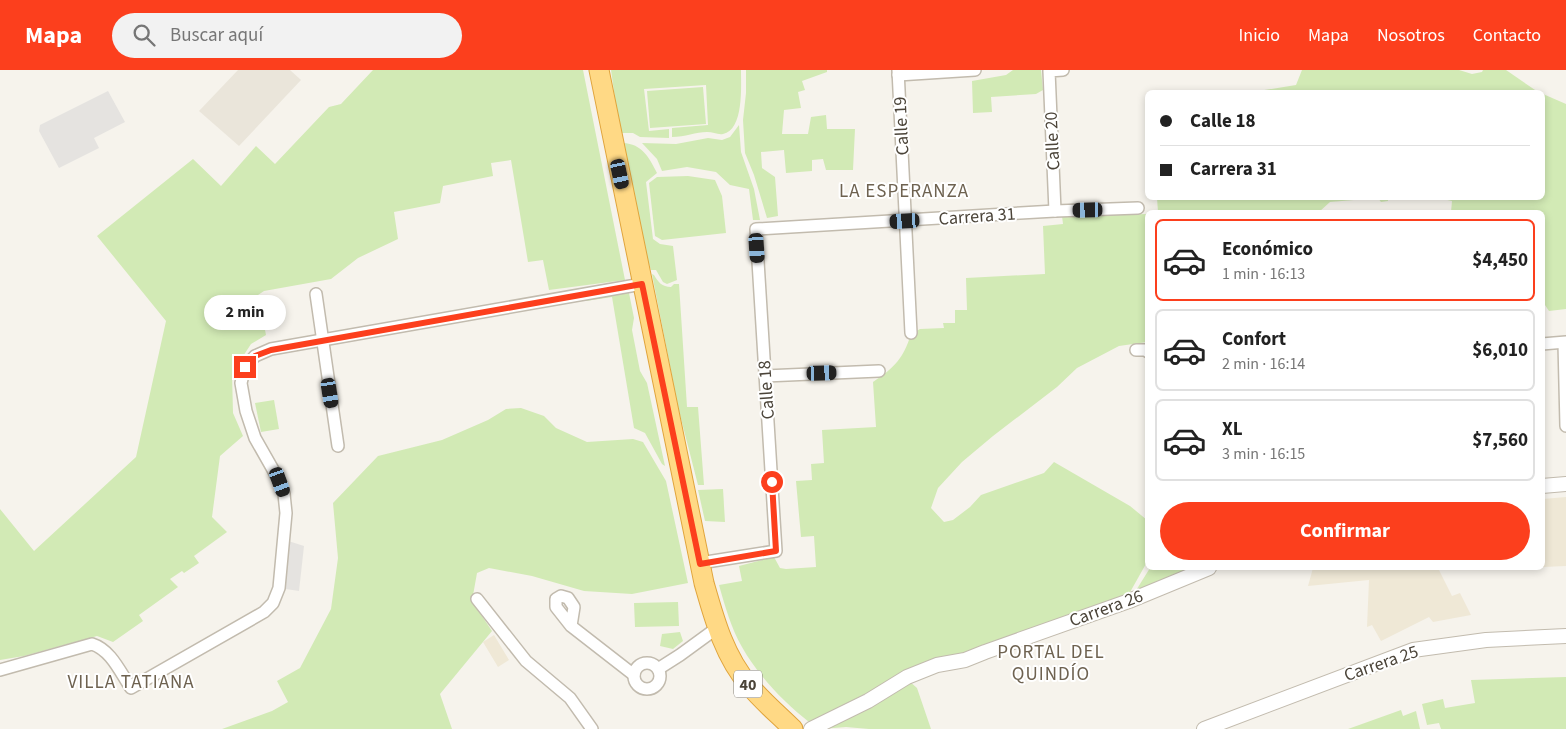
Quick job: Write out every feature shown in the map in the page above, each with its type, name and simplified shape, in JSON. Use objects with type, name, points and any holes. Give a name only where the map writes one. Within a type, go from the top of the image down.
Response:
[{"type":"highway","name":"40","points":[[599,70],[700,564],[717,628],[730,656],[748,685],[793,729]]},
{"type":"street","points":[[898,72],[975,70]]},
{"type":"street","points":[[1049,71],[1063,70]]},
{"type":"street","name":"Calle 20","points":[[1049,71],[1055,210]]},
{"type":"street","name":"Calle 19","points":[[898,72],[911,333]]},
{"type":"street","name":"Carrera 31","points":[[756,229],[1055,210],[1138,208]]},
{"type":"street","name":"Calle 18","points":[[700,564],[776,551],[756,229]]},
{"type":"street","points":[[0,670],[92,644],[101,647],[109,655],[131,688],[264,612],[273,603],[279,588],[286,513],[284,494],[280,482],[255,438],[246,411],[242,383],[245,367],[255,356],[271,350],[322,340],[642,284]]},
{"type":"street","points":[[316,294],[338,446]]},
{"type":"street","points":[[1545,344],[1565,343],[1566,426]]},
{"type":"street","points":[[765,376],[879,371]]},
{"type":"street","points":[[1545,486],[1566,484]]},
{"type":"street","name":"Carrera 26","points":[[810,729],[868,701],[907,677],[937,664],[964,660],[1129,601],[1204,570]]},
{"type":"street","points":[[477,599],[526,661],[570,698],[592,729]]},
{"type":"street","points":[[571,626],[634,675]]},
{"type":"street","points":[[658,669],[717,628]]},
{"type":"street","name":"Carrera 25","points":[[1204,729],[1413,650],[1486,640],[1566,636]]},
{"type":"street","points":[[644,663],[652,663],[658,669],[660,679],[656,685],[650,688],[639,686],[634,675],[637,667],[644,663]]},
{"type":"shaded area","points":[[238,70],[290,70],[301,80],[239,146],[199,111]]},
{"type":"shaded area","points":[[108,91],[125,122],[94,138],[99,148],[59,168],[39,131],[40,125]]},
{"type":"shaded area","points":[[1566,497],[1566,566],[1545,567],[1545,499]]},
{"type":"shaded area","points":[[282,539],[304,546],[299,591],[279,588]]},
{"type":"shaded area","points":[[1312,570],[1439,570],[1452,596],[1460,593],[1471,615],[1433,622],[1429,617],[1381,641],[1372,625],[1367,627],[1369,580],[1308,586]]},
{"type":"shaded area","points":[[494,635],[509,660],[498,667],[483,642]]},
{"type":"green space","points":[[373,70],[583,70],[625,280],[549,290],[543,260],[528,262],[511,160],[491,163],[493,176],[443,186],[440,203],[394,212],[398,239],[358,258],[331,279],[264,291],[258,295],[266,335],[251,344],[232,373],[233,413],[243,436],[220,456],[212,517],[227,532],[194,556],[199,563],[184,573],[182,571],[170,579],[178,587],[139,615],[143,621],[113,642],[97,636],[24,656],[0,660],[0,509],[34,551],[136,457],[166,321],[97,236],[193,159],[221,186],[256,146],[275,164],[329,107],[341,104]]},
{"type":"green space","points":[[611,70],[741,70],[740,106],[735,125],[730,131],[723,134],[703,132],[672,137],[672,128],[708,125],[706,85],[644,89],[649,131],[669,129],[669,138],[640,137],[633,133],[622,133]]},
{"type":"green space","points":[[746,70],[827,70],[827,72],[802,81],[805,90],[798,92],[801,108],[784,110],[782,134],[808,134],[811,117],[826,115],[827,129],[855,129],[853,170],[826,170],[823,159],[812,160],[812,171],[786,173],[784,150],[761,152],[762,168],[775,177],[778,216],[767,218],[745,153],[743,120]]},
{"type":"green space","points":[[1013,70],[1041,70],[1043,90],[1036,94],[991,97],[992,112],[973,113],[972,81],[1006,75]]},
{"type":"green space","points":[[1302,70],[1459,70],[1472,74],[1482,72],[1483,70],[1506,70],[1535,90],[1265,90],[1296,85]]},
{"type":"green space","points":[[703,87],[706,124],[650,128],[647,91]]},
{"type":"green space","points":[[1545,95],[1566,104],[1566,309],[1549,311],[1545,305],[1545,210],[1451,210],[1452,201],[1447,200],[1545,200]]},
{"type":"green space","points":[[739,125],[741,152],[754,189],[760,220],[753,220],[749,189],[730,185],[716,172],[687,167],[662,171],[657,159],[642,143],[676,144],[708,138],[722,140],[730,137]]},
{"type":"green space","points":[[623,143],[635,146],[644,152],[657,173],[646,182],[653,239],[660,244],[673,246],[677,280],[667,284],[663,282],[656,270],[651,270],[641,239]]},
{"type":"green space","points":[[688,176],[715,180],[722,196],[726,233],[662,240],[655,236],[649,183],[657,177]]},
{"type":"green space","points":[[1157,200],[1354,200],[1330,202],[1321,210],[1158,210]]},
{"type":"green space","points":[[1145,214],[1145,342],[1119,346],[1077,368],[1057,387],[962,462],[938,488],[931,508],[944,522],[953,520],[970,507],[981,495],[1044,473],[1054,462],[1130,506],[1145,518],[1145,566],[1129,594],[809,722],[772,687],[748,657],[731,625],[719,585],[742,581],[739,566],[774,557],[780,568],[816,567],[814,536],[801,537],[796,481],[812,480],[811,464],[824,463],[822,430],[876,427],[873,382],[897,362],[905,350],[911,334],[920,329],[944,328],[943,323],[955,323],[955,310],[967,310],[966,278],[1045,274],[1043,226],[1063,224],[1062,216]]},
{"type":"green space","points":[[652,274],[665,286],[671,287],[674,284],[679,284],[687,407],[698,407],[704,485],[698,485],[678,407]]},
{"type":"green space","points":[[629,293],[634,318],[632,330],[640,371],[647,383],[665,466],[662,464],[645,433],[634,428],[612,297],[586,301],[586,299]]},
{"type":"green space","points":[[274,400],[279,429],[261,432],[255,403]]},
{"type":"green space","points":[[521,408],[544,416],[556,428],[587,442],[633,439],[643,442],[666,481],[688,583],[632,594],[584,591],[532,576],[489,568],[477,573],[472,601],[492,631],[440,694],[452,729],[222,729],[272,711],[288,702],[277,681],[300,668],[331,609],[338,558],[333,503],[378,456],[442,440],[488,420],[506,409]]},
{"type":"green space","points":[[723,489],[725,522],[705,521],[698,490]]},
{"type":"green space","points":[[1149,570],[1190,570],[1135,592]]},
{"type":"green space","points":[[678,602],[679,626],[635,627],[634,603]]},
{"type":"green space","points":[[680,632],[683,641],[673,649],[660,646],[662,634]]},
{"type":"green space","points":[[1566,677],[1566,729],[1441,729],[1439,723],[1427,725],[1422,704],[1443,699],[1445,708],[1475,703],[1471,680]]},
{"type":"green space","points":[[909,681],[917,688],[931,729],[846,727],[821,729]]},
{"type":"green space","points":[[1401,710],[1403,716],[1416,711],[1420,729],[1348,729]]},
{"type":"district","name":"LA ESPERANZA","points":[[904,190]]},
{"type":"district","name":"PORTAL DEL QUINDÍO","points":[[1051,662]]},
{"type":"district","name":"VILLA TATIANA","points":[[131,681]]},
{"type":"route","points":[[245,367],[255,356],[271,350],[642,284],[700,564],[776,551],[772,482]]}]
